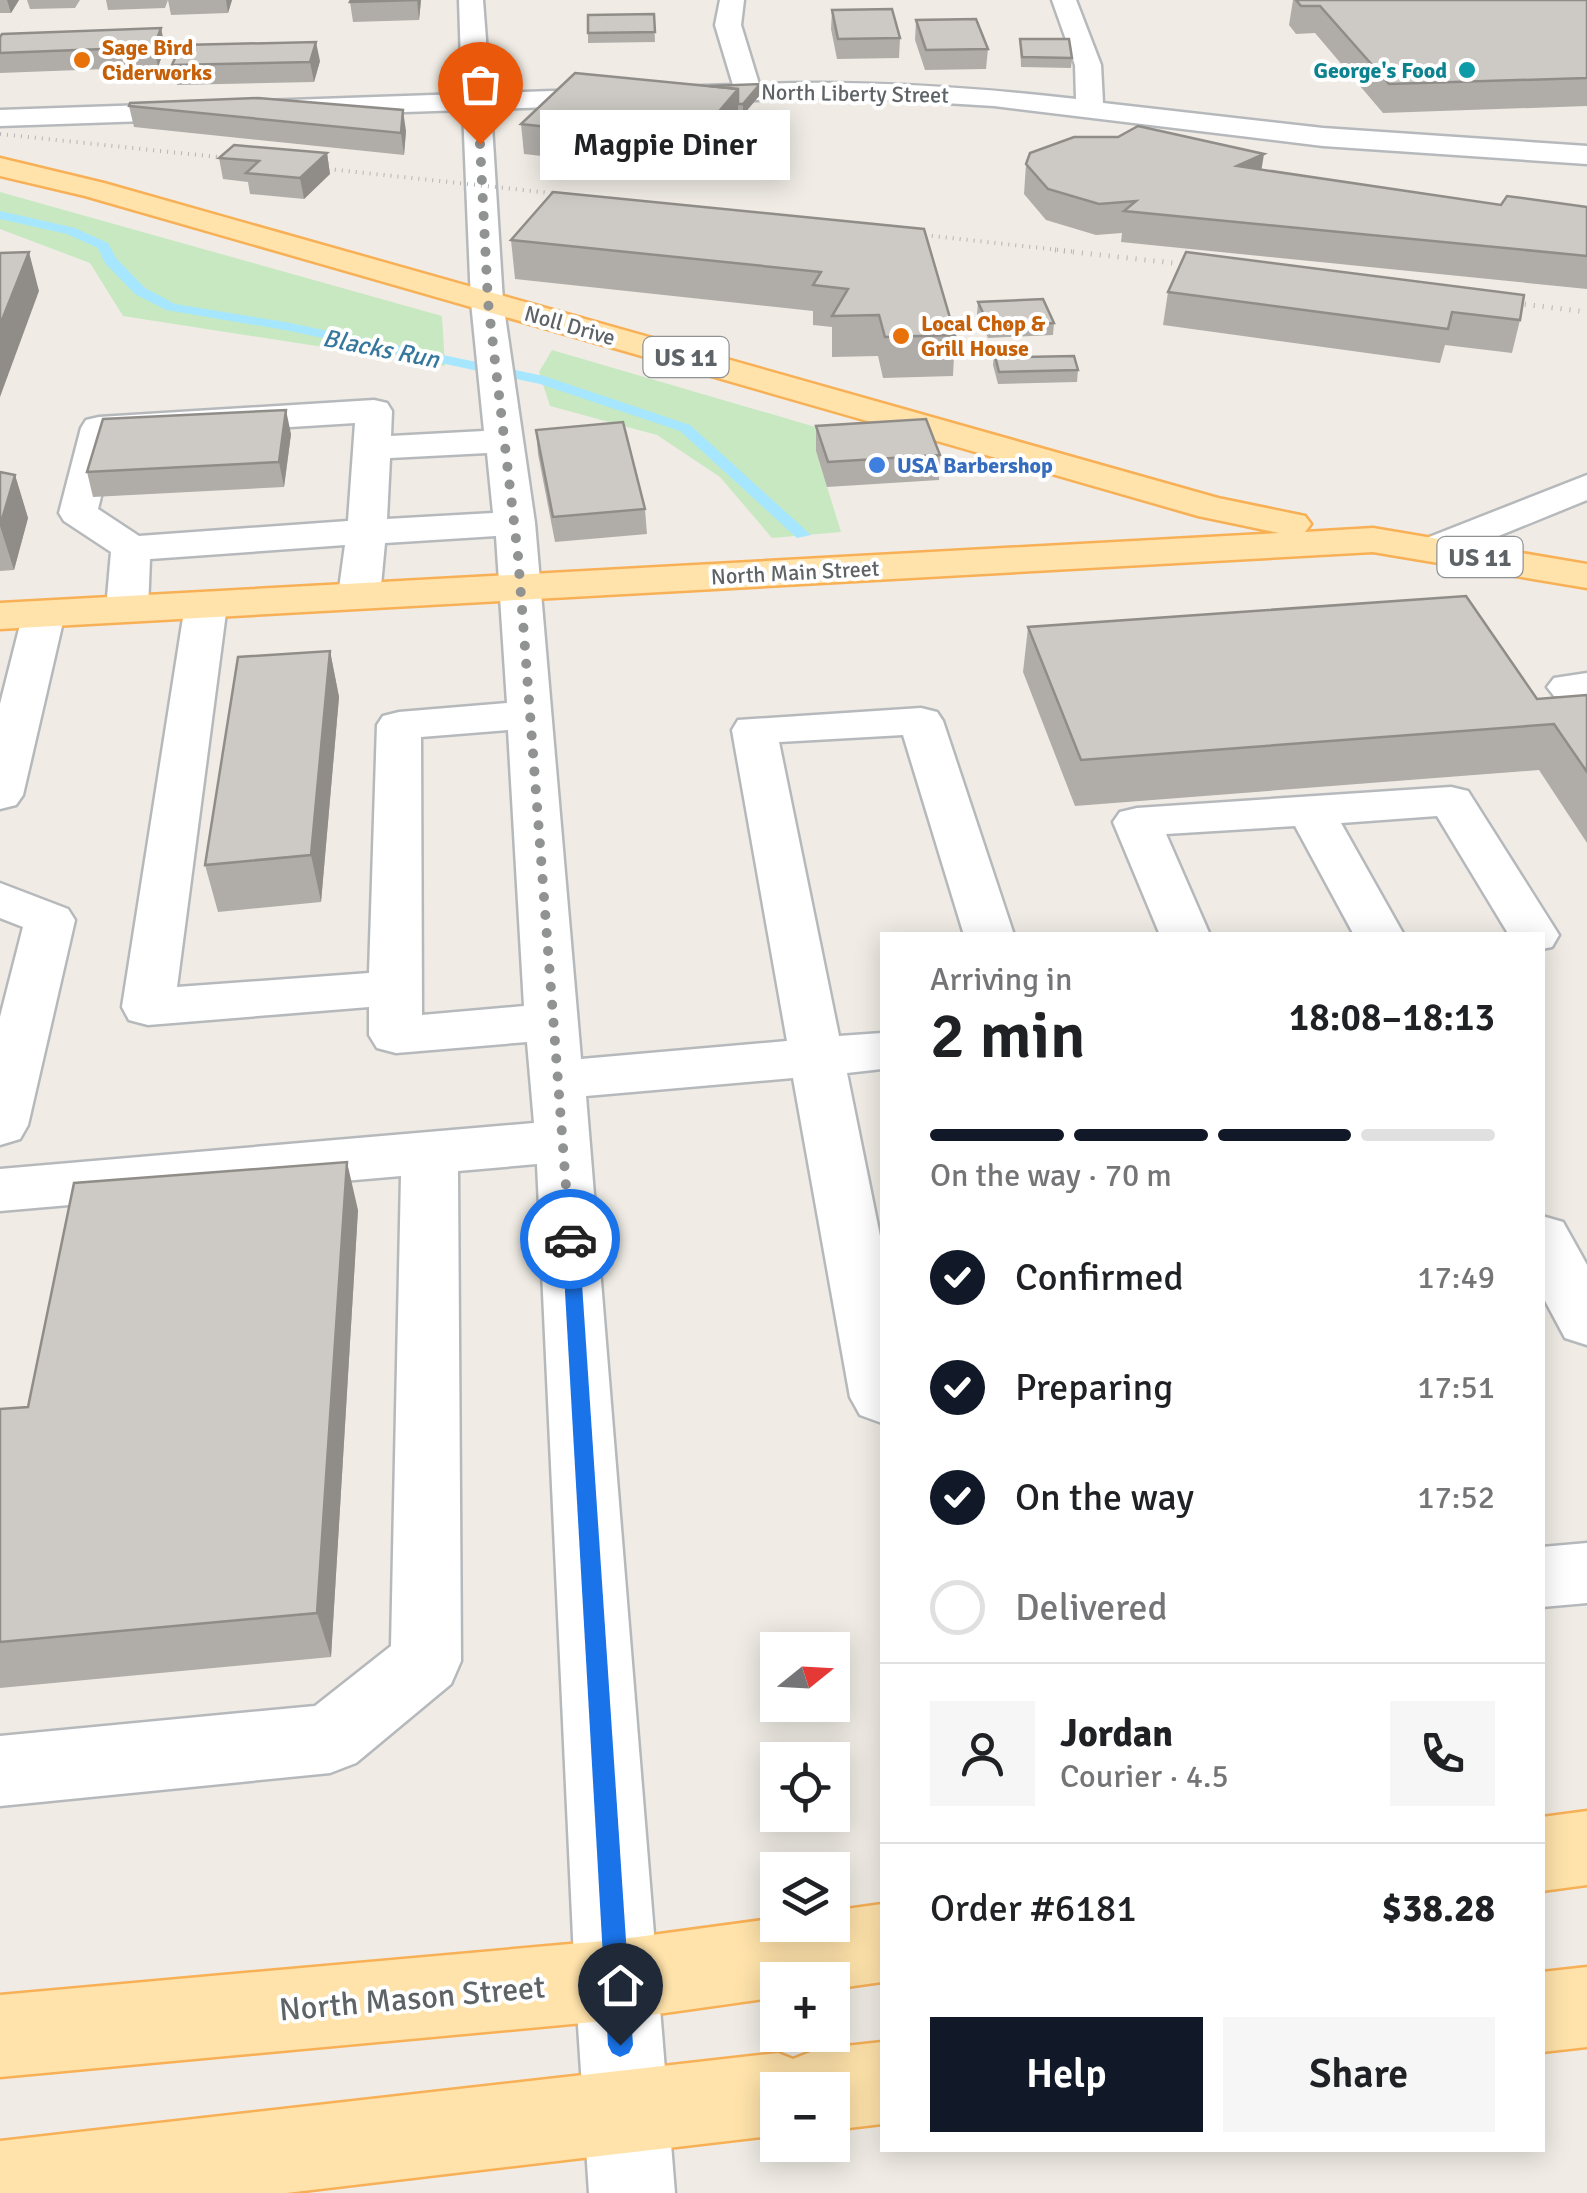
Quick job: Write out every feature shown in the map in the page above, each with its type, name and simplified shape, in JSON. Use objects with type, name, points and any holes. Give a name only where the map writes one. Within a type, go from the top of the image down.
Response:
[{"type":"main road","name":"Noll Drive","points":[[0,168],[93,190],[1212,508],[1373,540]]},
{"type":"main road","name":"North Main Street","points":[[0,616],[1373,540],[1587,576]]},
{"type":"main road","points":[[1545,1854],[1587,1848]]},
{"type":"main road","name":"North Mason Street","points":[[0,2036],[615,1980],[880,1943]]},
{"type":"main road","points":[[1545,2012],[1587,2008]]},
{"type":"main road","points":[[850,2086],[880,2083]]},
{"type":"main road","points":[[0,2184],[760,2096]]},
{"type":"street","points":[[470,0],[488,302],[515,523],[564,1142],[615,1980],[632,2193]]},
{"type":"street","points":[[732,0],[728,25],[748,91]]},
{"type":"street","points":[[1064,0],[1088,65],[1090,111]]},
{"type":"street","name":"North Liberty Street","points":[[0,118],[748,91],[896,91],[994,98],[1323,137],[1587,155]]},
{"type":"street","points":[[359,596],[367,532],[374,411],[99,428],[78,513],[131,548],[367,532],[515,523]]},
{"type":"street","points":[[372,448],[506,441]]},
{"type":"street","points":[[1434,549],[1587,486]]},
{"type":"street","points":[[127,609],[131,548]]},
{"type":"street","points":[[206,604],[148,1007],[395,988]]},
{"type":"street","points":[[0,795],[44,614]]},
{"type":"street","points":[[530,715],[399,725],[396,1035],[554,1051],[820,1057],[880,1051]]},
{"type":"street","points":[[880,1386],[820,1057],[754,730],[921,721],[987,932]]},
{"type":"street","points":[[1183,932],[1136,822],[1451,802],[1532,932]]},
{"type":"street","points":[[1310,812],[1377,932]]},
{"type":"street","points":[[0,899],[50,920],[0,1125]]},
{"type":"street","points":[[0,1190],[564,1142]]},
{"type":"street","points":[[0,1770],[330,1739],[426,1661],[430,1153]]},
{"type":"street","points":[[1545,1244],[1587,1321]]},
{"type":"street","points":[[1545,1577],[1587,1573]]},
{"type":"green space","points":[[0,192],[442,316],[445,366],[123,316],[90,263],[0,229]]},
{"type":"green space","points":[[552,350],[819,428],[816,451],[841,532],[772,538],[720,477],[657,435],[550,406],[539,372]]},
{"type":"building","points":[[351,0],[417,0],[350,2]]},
{"type":"building","name":"George's Food","points":[[1296,0],[1587,0],[1587,78],[1389,84],[1320,6],[1301,6]]},
{"type":"building","points":[[892,9],[900,38],[838,39],[832,10]]},
{"type":"building","points":[[654,14],[655,32],[588,33],[588,15]]},
{"type":"building","points":[[976,19],[988,49],[926,50],[916,20]]},
{"type":"building","points":[[161,28],[154,47],[0,53],[2,34]]},
{"type":"building","points":[[1020,39],[1069,39],[1072,58],[1022,57]]},
{"type":"building","points":[[316,42],[310,62],[172,65],[181,45]]},
{"type":"building","points":[[575,73],[738,89],[692,143],[521,124]]},
{"type":"building","points":[[760,84],[743,104],[738,104],[738,89],[709,86]]},
{"type":"building","points":[[258,98],[403,110],[401,133],[129,106]]},
{"type":"building","points":[[1138,126],[1264,154],[1237,166],[1501,205],[1507,196],[1587,207],[1587,256],[1124,211],[1136,201],[1099,204],[1048,189],[1026,164],[1030,153],[1074,137],[1118,137]]},
{"type":"building","points":[[234,145],[327,153],[300,178],[246,173],[259,161],[219,158]]},
{"type":"building","points":[[553,192],[924,229],[955,335],[885,337],[879,315],[832,316],[848,289],[813,285],[821,272],[511,240]]},
{"type":"building","points":[[29,252],[0,325],[0,253]]},
{"type":"building","points":[[1186,252],[1524,295],[1520,320],[1452,312],[1448,329],[1168,292]]},
{"type":"building","points":[[1043,299],[1054,323],[989,326],[978,302]]},
{"type":"building","points":[[1020,349],[1023,357],[1074,356],[1078,370],[999,372],[994,352]]},
{"type":"building","points":[[286,410],[279,462],[87,472],[103,419]]},
{"type":"building","points":[[926,419],[940,455],[828,462],[816,426]]},
{"type":"building","points":[[623,422],[645,509],[553,517],[536,430]]},
{"type":"building","points":[[0,472],[15,475],[0,526]]},
{"type":"building","points":[[1466,596],[1537,699],[1587,695],[1587,772],[1554,724],[1081,760],[1028,627]]},
{"type":"building","points":[[330,651],[311,855],[205,865],[238,657]]},
{"type":"building","points":[[347,1162],[317,1613],[0,1642],[0,1409],[28,1407],[74,1183]]},
{"type":"waterway","name":"Blacks Run","points":[[0,215],[71,231],[103,246],[110,260],[140,291],[171,307],[285,326],[544,380],[685,428],[803,535]]},
{"type":"railway","points":[[0,134],[246,160]]},
{"type":"railway","points":[[300,166],[579,196]]},
{"type":"railway","points":[[897,232],[1077,252]]},
{"type":"railway","points":[[1055,250],[1210,267]]},
{"type":"railway","points":[[1498,301],[1587,312]]},
{"type":"way so far","points":[[480,144],[488,302],[518,556],[570,1239]]},
{"type":"place","name":"Sage Bird Ciderworks","points":[[82,60]]},
{"type":"place","name":"George's Food","points":[[1467,70]]},
{"type":"place","name":"Magpie Diner","points":[[480,144]]},
{"type":"place","name":"Local Chop & Grill House","points":[[901,336]]},
{"type":"place","name":"USA Barbershop","points":[[877,465]]},
{"type":"route","points":[[570,1239],[620,2045]]}]
